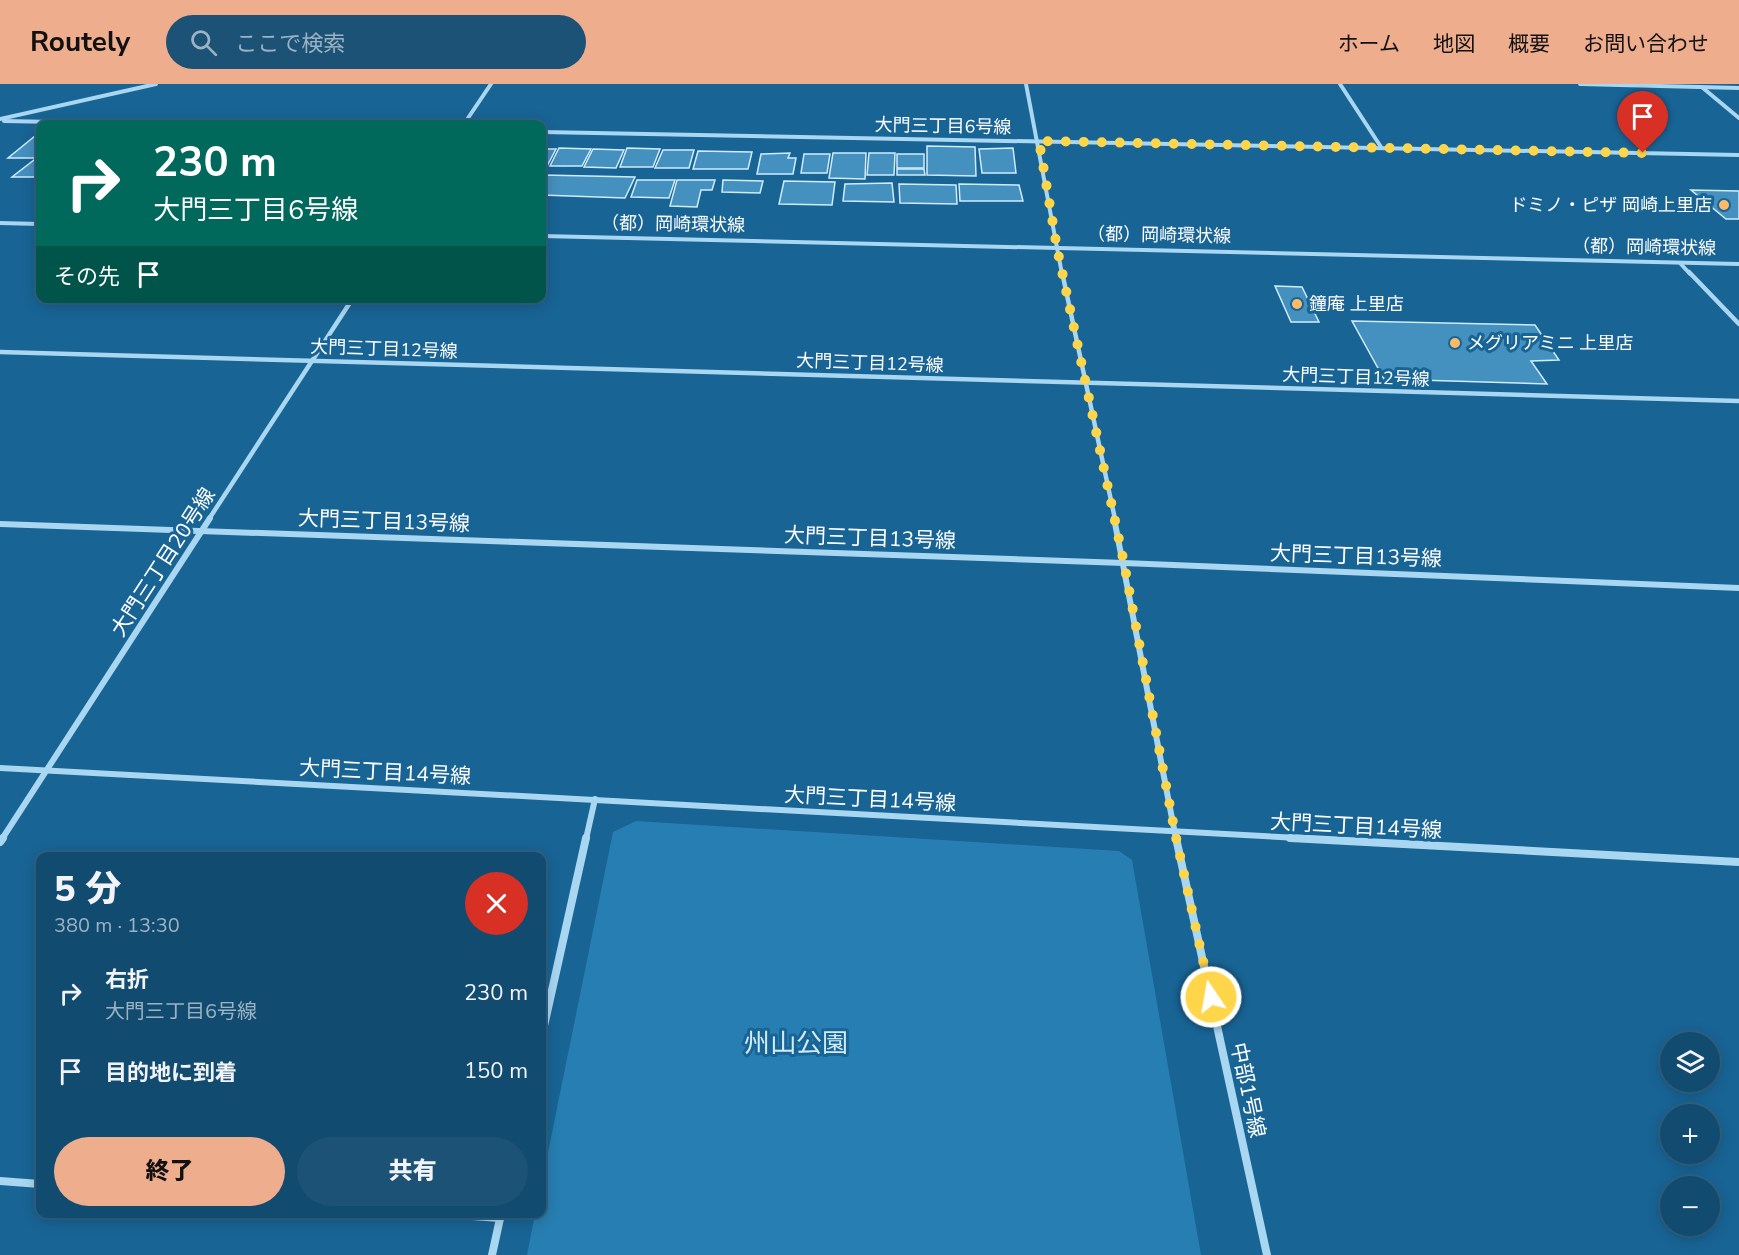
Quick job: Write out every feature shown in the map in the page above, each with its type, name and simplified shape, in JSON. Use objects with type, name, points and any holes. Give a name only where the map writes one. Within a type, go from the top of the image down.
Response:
[{"type":"street","points":[[0,120],[156,84]]},
{"type":"street","points":[[467,120],[491,84]]},
{"type":"street","name":"中部1号線","points":[[1026,84],[1039,141],[1057,248],[1124,563],[1175,833],[1267,1255]]},
{"type":"street","points":[[1340,84],[1381,147]]},
{"type":"street","points":[[1580,84],[1739,88]]},
{"type":"street","points":[[1698,84],[1739,118]]},
{"type":"street","points":[[0,120],[36,121]]},
{"type":"street","name":"大門三丁目6号線","points":[[546,132],[1739,155]]},
{"type":"street","points":[[0,223],[36,224]]},
{"type":"street","name":"（都）岡崎環状線","points":[[546,236],[1739,264]]},
{"type":"street","points":[[1680,263],[1739,324]]},
{"type":"street","name":"大門三丁目20号線","points":[[0,842],[350,303]]},
{"type":"street","name":"大門三丁目12号線","points":[[0,351],[1739,401]]},
{"type":"street","name":"大門三丁目13号線","points":[[0,524],[1124,563],[1739,588]]},
{"type":"street","name":"大門三丁目14号線","points":[[0,768],[1739,862]]},
{"type":"street","points":[[546,1017],[595,799]]},
{"type":"street","points":[[0,1181],[36,1184]]},
{"type":"street","points":[[492,1255],[500,1218]]},
{"type":"green space","name":"州山公園","points":[[636,821],[1119,851],[1132,860],[1201,1255],[527,1255],[534,1218],[546,1218],[546,1162],[613,832]]},
{"type":"building","points":[[35,136],[36,136],[36,158],[8,158]]},
{"type":"building","points":[[927,146],[975,147],[976,176],[927,175]]},
{"type":"building","points":[[559,148],[591,149],[582,166],[550,166]]},
{"type":"building","points":[[627,148],[660,149],[653,167],[620,167]]},
{"type":"building","points":[[1013,148],[1016,173],[982,173],[979,149]]},
{"type":"building","points":[[546,149],[556,149],[547,166]]},
{"type":"building","points":[[593,149],[624,150],[616,168],[584,167]]},
{"type":"building","points":[[663,150],[694,150],[689,168],[655,168]]},
{"type":"building","points":[[698,151],[752,152],[748,169],[693,169]]},
{"type":"building","points":[[790,153],[788,158],[796,158],[793,174],[757,174],[761,154]]},
{"type":"building","points":[[833,153],[866,153],[865,179],[829,178]]},
{"type":"building","points":[[869,153],[895,153],[894,175],[867,175]]},
{"type":"building","points":[[804,154],[830,154],[827,173],[801,173]]},
{"type":"building","points":[[897,154],[924,154],[924,168],[897,168]]},
{"type":"building","points":[[34,160],[36,160],[36,177],[12,177]]},
{"type":"building","points":[[897,169],[924,169],[925,175],[897,175]]},
{"type":"building","points":[[546,175],[635,177],[625,198],[546,195]]},
{"type":"building","points":[[637,180],[675,180],[669,198],[631,197]]},
{"type":"building","points":[[677,180],[715,180],[712,190],[701,190],[697,207],[670,206]]},
{"type":"building","points":[[723,180],[763,181],[760,193],[722,192]]},
{"type":"building","points":[[784,181],[835,182],[832,205],[779,204]]},
{"type":"building","points":[[892,183],[894,202],[843,201],[845,184]]},
{"type":"building","points":[[899,184],[956,185],[957,204],[900,203]]},
{"type":"building","points":[[959,184],[1019,185],[1023,201],[960,201]]},
{"type":"building","name":"ドミノ・ピザ 岡崎上里店","points":[[1691,190],[1739,191],[1739,219],[1726,219]]},
{"type":"building","name":"鐘庵 上里店","points":[[1275,286],[1302,287],[1319,322],[1291,322]]},
{"type":"building","name":"メグリアミニ 上里店","points":[[1352,321],[1535,325],[1559,360],[1531,361],[1547,384],[1384,379]]},
{"type":"place","name":"ドミノ・ピザ 岡崎上里店","points":[[1724,205]]},
{"type":"place","name":"鐘庵 上里店","points":[[1297,304]]},
{"type":"place","name":"メグリアミニ 上里店","points":[[1455,343]]},
{"type":"route","points":[[1211,997],[1175,833],[1124,563],[1057,248],[1039,141],[1643,153]]}]
